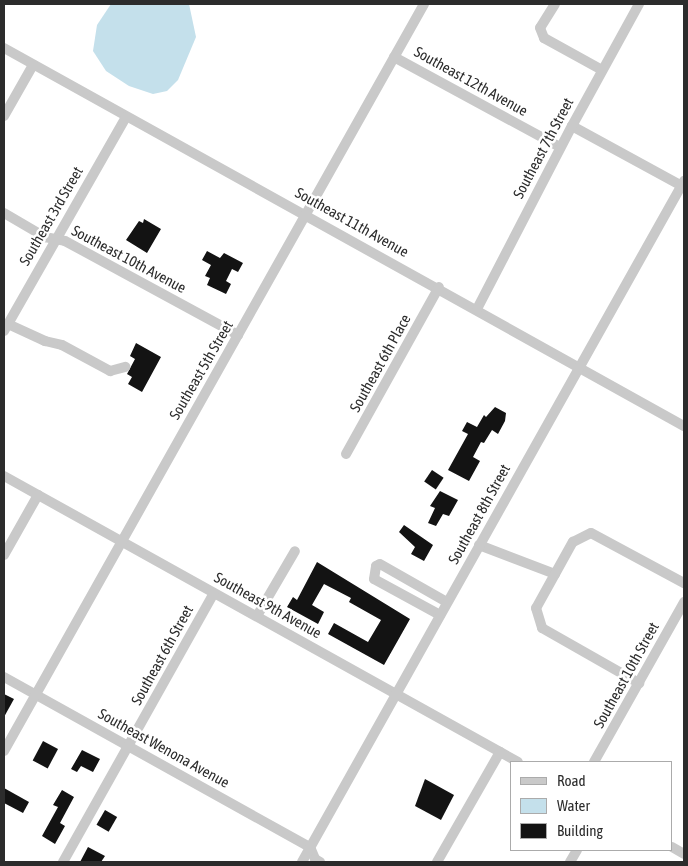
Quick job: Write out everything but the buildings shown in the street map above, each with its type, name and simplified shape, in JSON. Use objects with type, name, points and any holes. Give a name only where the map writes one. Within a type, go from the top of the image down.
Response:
[{"type":"street","name":"Southeast 5th Street","points":[[4,751],[424,4]]},
{"type":"street","points":[[555,4],[540,28],[544,38],[602,70]]},
{"type":"street","name":"Southeast 7th Street","points":[[477,308],[560,147],[639,4]]},
{"type":"street","name":"Southeast 11th Avenue","points":[[4,48],[477,308],[684,426]]},
{"type":"street","name":"Southeast 12th Avenue","points":[[394,57],[560,147]]},
{"type":"street","points":[[4,116],[33,64]]},
{"type":"street","name":"Southeast 3rd Street","points":[[6,328],[126,116]]},
{"type":"street","points":[[572,126],[683,184]]},
{"type":"street","name":"Southeast 8th Street","points":[[302,862],[578,367],[683,184]]},
{"type":"street","name":"Southeast 10th Avenue","points":[[4,213],[45,236],[56,237],[238,335]]},
{"type":"street","name":"Southeast 6th Place","points":[[346,454],[439,287]]},
{"type":"street","points":[[6,328],[62,345],[110,371],[125,367]]},
{"type":"street","name":"Southeast 9th Avenue","points":[[4,476],[516,761]]},
{"type":"street","points":[[4,555],[38,495]]},
{"type":"street","points":[[639,683],[542,628],[536,608],[573,542],[591,533],[684,583]]},
{"type":"street","points":[[479,545],[555,574]]},
{"type":"street","points":[[257,616],[294,551]]},
{"type":"street","points":[[440,615],[374,579],[376,566],[380,564],[447,602]]},
{"type":"street","name":"Southeast 6th Street","points":[[63,862],[214,593]]},
{"type":"street","name":"Southeast 10th Street","points":[[595,761],[684,602]]},
{"type":"street","name":"Southeast Wenona Avenue","points":[[4,677],[310,847]]},
{"type":"street","points":[[437,862],[500,752]]},
{"type":"street","points":[[310,847],[314,859],[320,862]]},
{"type":"street","points":[[673,848],[684,854]]},
{"type":"street","points":[[570,862],[576,851]]},
{"type":"water","points":[[111,4],[189,4],[196,37],[178,80],[167,91],[153,94],[129,86],[106,71],[93,51],[97,25]]}]
